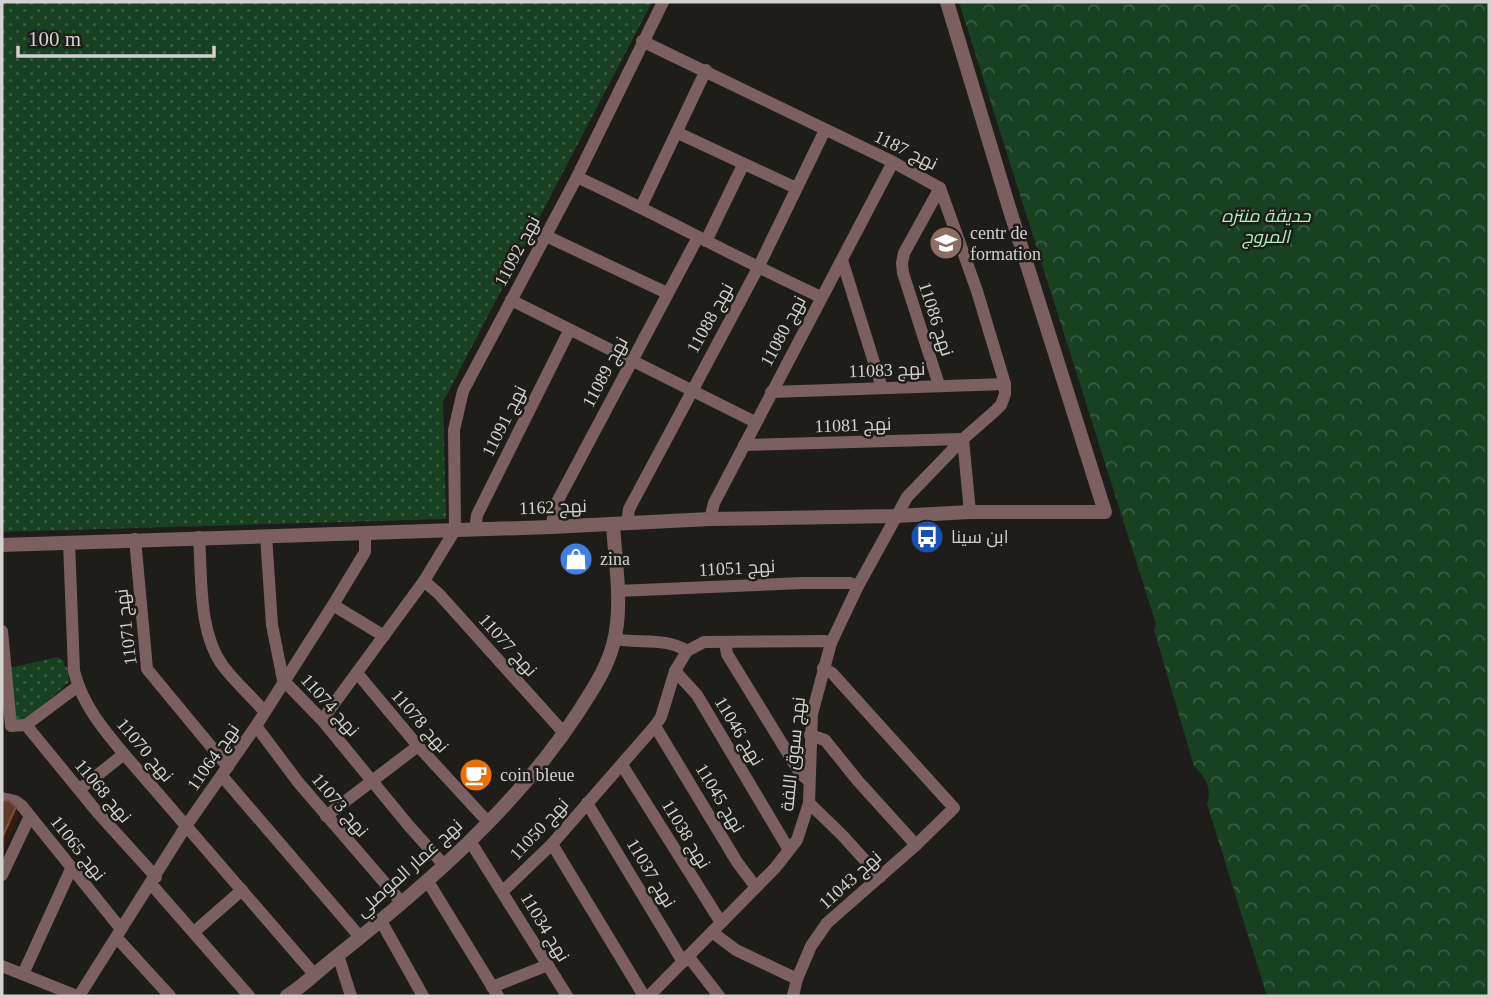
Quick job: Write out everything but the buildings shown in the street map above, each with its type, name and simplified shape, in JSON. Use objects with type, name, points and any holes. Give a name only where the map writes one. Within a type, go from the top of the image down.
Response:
[{"type":"street","name":"نهج 11092","points":[[455,530],[453,444],[456,413],[463,391],[577,177],[663,2]]},
{"type":"street","name":"نهج 1162","points":[[2,545],[551,527],[710,519],[970,512],[1105,512],[947,2]]},
{"type":"street","name":"نهج 1187","points":[[642,41],[893,162],[940,188],[1005,384]]},
{"type":"street","points":[[641,207],[706,71]]},
{"type":"street","name":"نهج 11088","points":[[620,523],[758,268],[825,130]]},
{"type":"street","points":[[678,133],[796,188]]},
{"type":"street","name":"نهج 11080","points":[[710,519],[714,503],[755,422],[893,162]]},
{"type":"street","name":"نهج 11089","points":[[551,527],[557,502],[631,360],[743,164]]},
{"type":"street","points":[[577,177],[821,297]]},
{"type":"street","name":"نهج 11086","points":[[939,385],[902,263],[904,253],[940,188]]},
{"type":"street","points":[[544,235],[667,293]]},
{"type":"street","points":[[842,260],[882,388]]},
{"type":"street","points":[[511,300],[755,422]]},
{"type":"street","name":"نهج 11091","points":[[475,529],[477,515],[569,331]]},
{"type":"street","points":[[896,516],[907,497],[963,439],[1001,405],[1005,384]]},
{"type":"street","name":"نهج 11083","points":[[771,392],[1005,384]]},
{"type":"street","points":[[963,439],[970,512]]},
{"type":"street","name":"نهج 11081","points":[[744,445],[963,439]]},
{"type":"street","name":"نهج سوق اللفة","points":[[649,996],[775,868],[797,839],[809,803],[812,714],[823,668],[831,643],[858,586],[896,516]]},
{"type":"street","name":"نهج عمار الموصلي","points":[[291,995],[402,904],[470,841],[525,782],[564,733],[606,667],[615,639],[620,523]]},
{"type":"street","points":[[322,720],[424,581],[455,530]]},
{"type":"street","name":"نهج 11064","points":[[78,996],[186,826],[256,726],[365,552],[365,533]]},
{"type":"street","name":"نهج 11074","points":[[266,536],[271,625],[283,680],[322,720],[444,865]]},
{"type":"street","points":[[199,537],[205,619],[212,647],[223,666],[264,710]]},
{"type":"street","name":"نهج 11071","points":[[135,539],[145,661],[148,669],[225,772],[360,937]]},
{"type":"street","name":"نهج 11070","points":[[69,542],[74,671],[78,687],[102,727],[124,754],[314,974]]},
{"type":"street","name":"نهج 11077","points":[[424,581],[439,594],[564,733]]},
{"type":"street","name":"نهج 11051","points":[[617,591],[802,583],[850,583],[858,586]]},
{"type":"street","points":[[332,605],[384,636]]},
{"type":"street","points":[[615,639],[626,642],[676,643],[687,650],[704,642],[831,643]]},
{"type":"street","points":[[3,640],[7,726],[26,725],[78,687]]},
{"type":"street","points":[[725,642],[731,661],[800,773],[809,781]]},
{"type":"street","name":"نهج 11050","points":[[503,891],[552,844],[655,726],[661,717],[675,671],[687,650]]},
{"type":"street","name":"نهج 11043","points":[[793,996],[811,946],[827,923],[954,808],[832,673],[823,668]]},
{"type":"street","name":"نهج 11046","points":[[675,671],[697,695],[789,850]]},
{"type":"street","name":"نهج 11078","points":[[357,673],[418,746],[487,821]]},
{"type":"street","name":"نهج 11068","points":[[26,725],[248,996]]},
{"type":"street","name":"نهج 11073","points":[[256,726],[326,816],[402,904]]},
{"type":"street","name":"نهج 11045","points":[[655,726],[737,862],[755,886]]},
{"type":"street","points":[[810,735],[825,740],[916,845]]},
{"type":"street","points":[[326,816],[418,746]]},
{"type":"street","points":[[80,789],[124,754]]},
{"type":"street","name":"نهج 11038","points":[[622,765],[716,927]]},
{"type":"street","name":"نهج 11065","points":[[2,798],[22,806],[170,996]]},
{"type":"street","name":"نهج 11037","points":[[587,803],[686,959],[719,996]]},
{"type":"street","points":[[809,803],[880,877]]},
{"type":"street","points":[[2,875],[30,816]]},
{"type":"street","name":"نهج 11034","points":[[470,841],[567,996]]},
{"type":"street","points":[[552,844],[644,996]]},
{"type":"street","points":[[23,974],[71,869]]},
{"type":"street","points":[[427,880],[495,992],[548,965]]},
{"type":"street","points":[[194,932],[243,890]]},
{"type":"street","points":[[381,921],[423,996]]},
{"type":"street","points":[[716,927],[736,950],[797,979]]},
{"type":"street","points":[[338,955],[351,996]]},
{"type":"street","points":[[2,966],[78,996]]},
{"type":"green space","points":[[2,2],[652,2],[443,402],[446,519],[2,532]]},
{"type":"green space","name":"حديقة منتزه المروج","points":[[959,2],[1489,2],[1489,996],[1267,996],[1207,804],[1207,784],[1194,766],[1154,630],[1156,624]]},
{"type":"green space","points":[[58,657],[68,668],[69,682],[24,721],[15,724],[9,668]]},
{"type":"place","name":"centr de formation","points":[[946,243]]},
{"type":"place","name":"ابن سينا","points":[[927,537]]},
{"type":"place","name":"zina","points":[[576,559]]},
{"type":"place","name":"coin bleue","points":[[476,775]]}]
